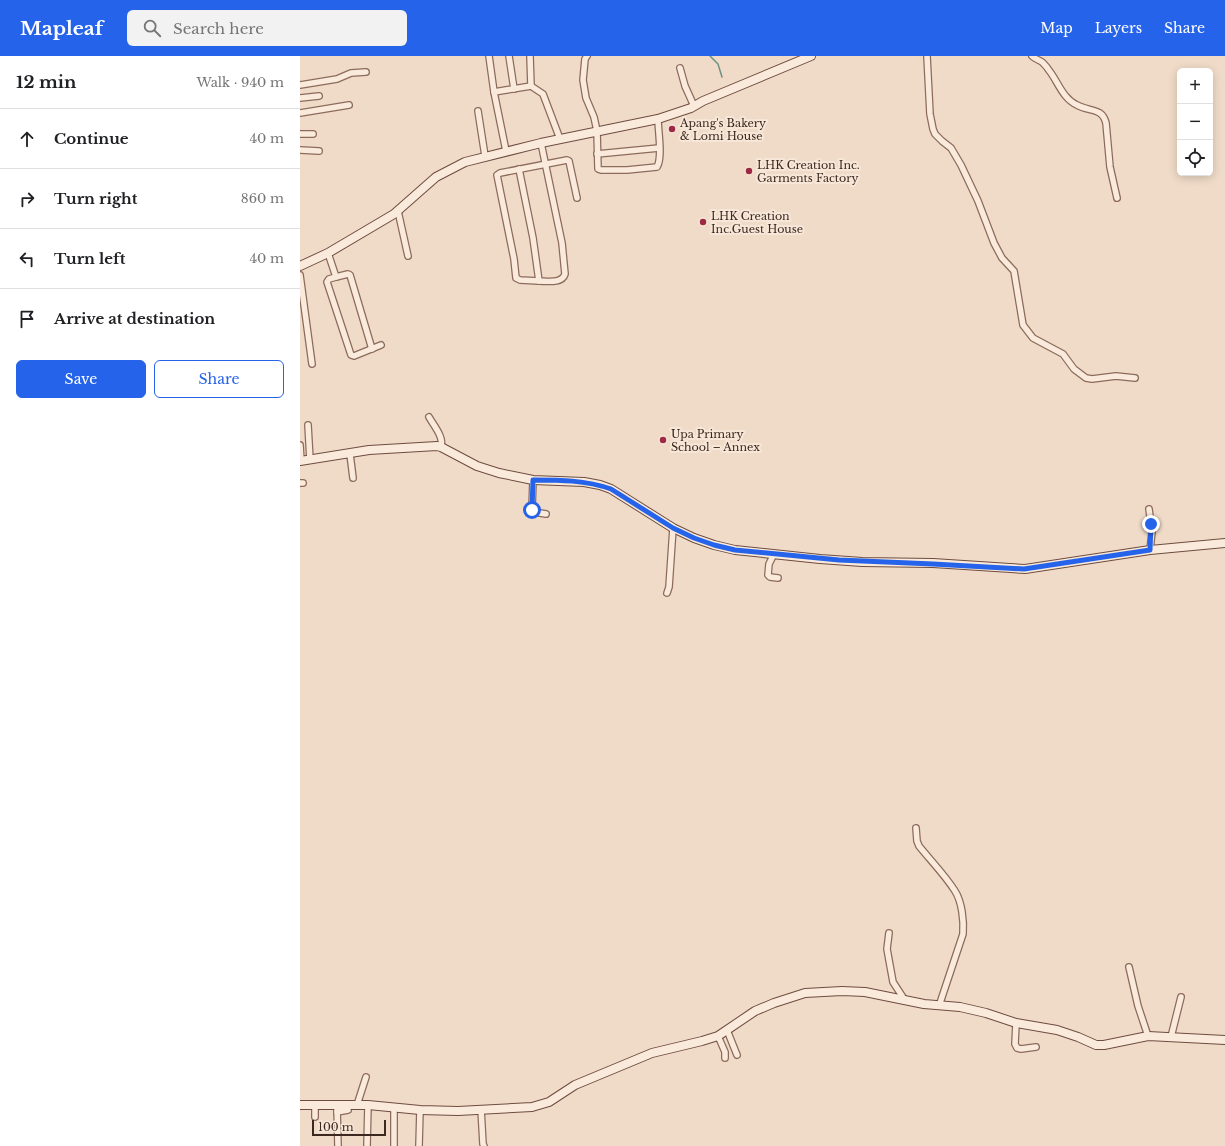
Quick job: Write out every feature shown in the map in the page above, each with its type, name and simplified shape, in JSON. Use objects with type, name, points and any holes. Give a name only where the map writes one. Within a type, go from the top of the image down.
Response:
[{"type":"street","points":[[489,56],[494,92],[506,151]]},
{"type":"street","points":[[509,56],[514,88]]},
{"type":"street","points":[[530,56],[531,86]]},
{"type":"street","points":[[587,56],[585,59],[584,84],[586,98],[594,117],[597,131],[598,166],[601,170],[627,170],[657,167],[659,163],[658,119]]},
{"type":"street","points":[[300,266],[328,253],[396,212],[436,177],[465,162],[541,143],[658,119],[694,106],[811,56]]},
{"type":"street","points":[[927,56],[930,114],[933,129],[935,134],[951,148],[961,165],[1002,258],[1014,271],[1023,324],[1033,338],[1063,354],[1074,369],[1086,378],[1100,379],[1116,376],[1135,378]]},
{"type":"street","points":[[1032,56],[1042,62],[1059,87],[1077,106],[1100,112],[1104,116],[1110,167],[1117,198]]},
{"type":"street","points":[[680,68],[685,86],[694,106]]},
{"type":"street","points":[[300,85],[337,79],[351,73],[366,72]]},
{"type":"street","points":[[494,92],[531,86],[543,94],[560,139]]},
{"type":"street","points":[[300,98],[319,96]]},
{"type":"street","points":[[300,113],[349,105]]},
{"type":"street","points":[[478,111],[485,156]]},
{"type":"street","points":[[300,134],[313,134]]},
{"type":"street","points":[[541,143],[545,164],[562,243],[565,274],[564,278],[561,280],[539,281],[520,280],[516,278],[514,259],[497,175],[500,173],[519,169],[545,164],[567,160],[569,161],[577,198]]},
{"type":"street","points":[[597,154],[659,148]]},
{"type":"street","points":[[300,150],[319,151]]},
{"type":"street","points":[[519,169],[533,238],[539,281]]},
{"type":"street","points":[[396,212],[408,256]]},
{"type":"street","points":[[328,253],[336,278]]},
{"type":"street","points":[[372,349],[350,276],[348,274],[330,279],[327,282],[351,356],[354,356],[372,349],[382,345]]},
{"type":"street","points":[[300,275],[312,364]]},
{"type":"street","points":[[429,417],[441,438],[441,447]]},
{"type":"street","points":[[308,425],[310,460]]},
{"type":"street","points":[[300,445],[301,461],[369,450],[441,447],[477,466],[499,473],[533,480],[584,482],[600,485],[611,489],[673,528],[694,538],[735,550],[862,562],[1024,569],[1150,550],[1225,543]]},
{"type":"street","points":[[350,454],[353,478]]},
{"type":"street","points":[[533,480],[532,509],[534,512],[546,514]]},
{"type":"street","points":[[1149,509],[1152,532],[1150,550]]},
{"type":"street","points":[[666,593],[669,587],[673,528]]},
{"type":"street","points":[[774,554],[769,564],[768,575],[770,577],[778,578]]},
{"type":"street","points":[[916,828],[919,846],[955,892],[964,924],[963,934],[939,1006]]},
{"type":"street","points":[[889,933],[887,949],[893,982],[904,999]]},
{"type":"street","points":[[1129,967],[1138,1006],[1148,1036]]},
{"type":"street","points":[[337,1109],[357,1105],[420,1110],[532,1107],[549,1102],[575,1085],[652,1053],[718,1036],[755,1011],[805,993],[842,991],[865,992],[924,1004],[960,1007],[986,1013],[1016,1023],[1057,1030],[1096,1045],[1104,1045],[1148,1036],[1225,1040]]},
{"type":"street","points":[[1172,1037],[1181,997]]},
{"type":"street","points":[[1016,1023],[1017,1048],[1021,1049],[1036,1047]]},
{"type":"street","points":[[727,1030],[737,1055]]},
{"type":"street","points":[[718,1036],[725,1052],[725,1058]]},
{"type":"street","points":[[357,1105],[366,1077]]},
{"type":"street","points":[[300,1105],[348,1110]]},
{"type":"street","points":[[367,1146],[368,1105]]},
{"type":"street","points":[[315,1106],[315,1117]]},
{"type":"street","points":[[394,1108],[394,1146]]},
{"type":"street","points":[[337,1109],[338,1146]]},
{"type":"street","points":[[480,1109],[484,1146]]},
{"type":"street","points":[[419,1146],[420,1110]]},
{"type":"waterway","points":[[710,56],[718,64],[722,77]]},
{"type":"place","name":"Apang's Bakery & Lomi House","points":[[672,129]]},
{"type":"place","name":"LHK Creation Inc. Garments Factory","points":[[749,171]]},
{"type":"place","name":"LHK Creation Inc.Guest House","points":[[703,222]]},
{"type":"place","name":"Upa Primary School – Annex","points":[[663,440]]},
{"type":"route","points":[[532,510],[533,480],[584,482],[611,489],[673,528],[694,538],[735,550],[862,562],[1024,569],[1106,558],[1150,550],[1152,532],[1151,524]]}]
